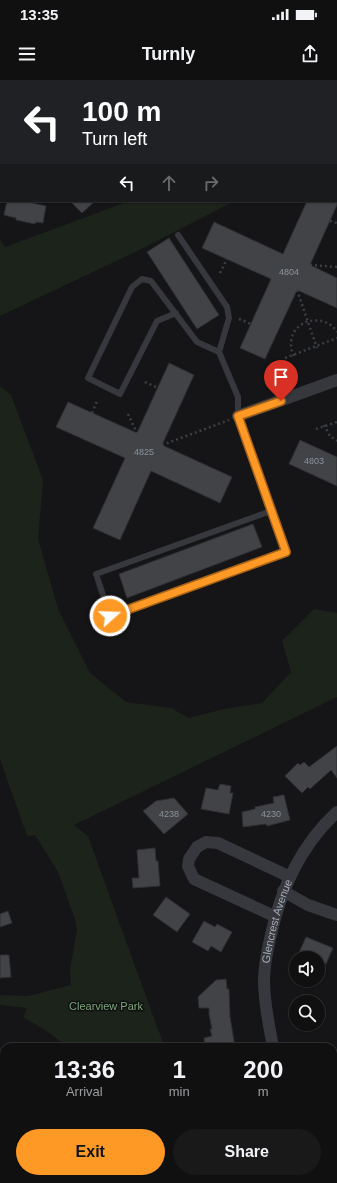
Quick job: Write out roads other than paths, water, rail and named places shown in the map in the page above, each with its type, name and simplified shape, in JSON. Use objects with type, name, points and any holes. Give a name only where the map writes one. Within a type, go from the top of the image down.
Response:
[{"type":"street","points":[[238,416],[337,380]]},
{"type":"street","name":"Glencrest Avenue","points":[[272,1043],[268,1024],[264,980],[267,953],[274,916],[283,891],[305,849],[337,812]]},
{"type":"street","points":[[274,916],[194,879],[188,866],[189,859],[197,847],[206,842],[218,843],[290,877]]},
{"type":"street","points":[[283,891],[308,905],[337,915]]},
{"type":"lane","points":[[178,235],[227,307],[229,318],[219,352],[238,397],[238,416],[286,552],[110,616],[96,574],[271,511]]},
{"type":"lane","points":[[176,313],[157,321],[120,394],[88,378],[132,287],[142,279],[151,281],[176,313],[197,342],[219,352]]},
{"type":"park label","name":"Clearview Park","points":[[106,1006]]}]
